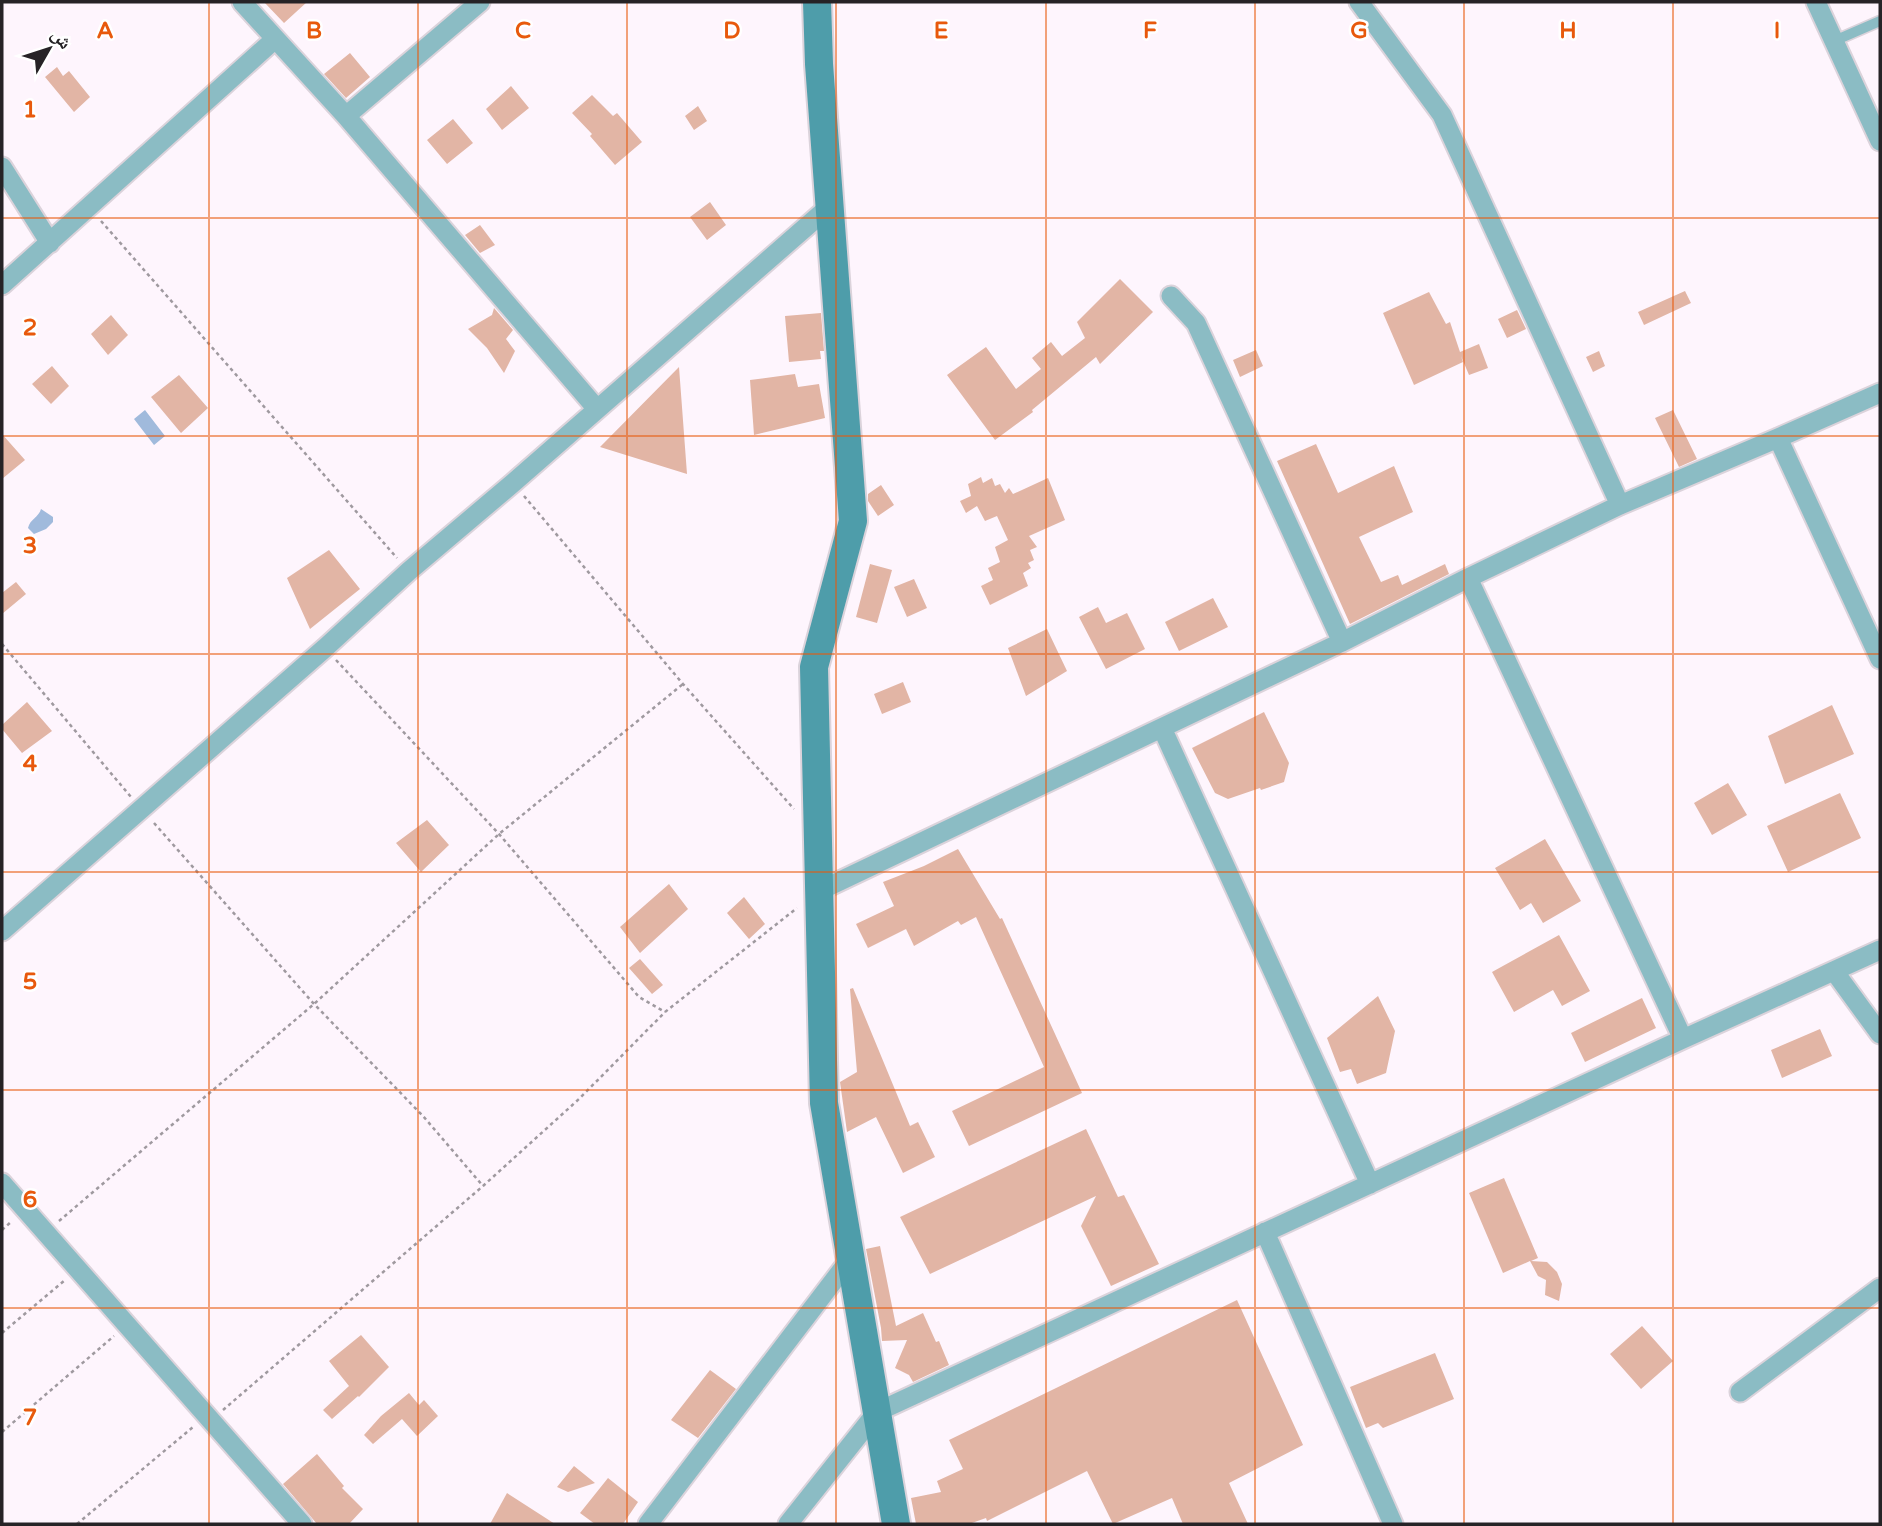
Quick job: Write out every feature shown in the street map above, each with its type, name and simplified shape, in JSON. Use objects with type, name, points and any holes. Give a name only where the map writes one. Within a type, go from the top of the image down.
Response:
[{"type":"street","points":[[242,2],[346,116],[597,410]]},
{"type":"street","points":[[346,116],[480,2]]},
{"type":"street","points":[[817,2],[819,64],[853,521],[814,667],[824,1103],[896,1524]]},
{"type":"street","points":[[1359,2],[1442,115],[1620,505]]},
{"type":"street","points":[[1816,2],[1880,141]]},
{"type":"street","points":[[2,285],[275,39]]},
{"type":"street","points":[[2,167],[50,243]]},
{"type":"street","points":[[2,931],[409,571],[830,206]]},
{"type":"street","points":[[1171,296],[1196,323],[1342,642]]},
{"type":"street","points":[[819,891],[1342,642],[1620,505],[1880,393]]},
{"type":"street","points":[[1778,438],[1880,659]]},
{"type":"street","points":[[1468,578],[1683,1039]]},
{"type":"street","points":[[1162,728],[1370,1184]]},
{"type":"street","points":[[788,1524],[877,1412],[1880,950]]},
{"type":"street","points":[[1834,971],[1880,1034]]},
{"type":"street","points":[[2,1183],[302,1524]]},
{"type":"street","points":[[1265,1232],[1393,1524]]},
{"type":"street","points":[[648,1524],[851,1258]]},
{"type":"street","points":[[1740,1392],[1880,1288]]},
{"type":"lane","points":[[1834,41],[1880,21]]},
{"type":"path","points":[[89,208],[409,571]]},
{"type":"path","points":[[513,483],[682,684],[817,835]]},
{"type":"path","points":[[2,644],[141,809],[314,1004],[424,1116],[483,1186]]},
{"type":"path","points":[[325,648],[499,834],[639,997],[665,1012]]},
{"type":"path","points":[[46,1232],[314,1004],[499,834],[682,684]]},
{"type":"path","points":[[77,1524],[208,1418],[483,1186],[579,1099],[665,1012],[819,891]]},
{"type":"path","points":[[2,1333],[78,1269]]},
{"type":"path","points":[[2,1432],[127,1325]]},
{"type":"water","points":[[145,410],[165,436],[154,445],[134,419]]},
{"type":"water","points":[[41,509],[53,517],[53,522],[46,529],[34,534],[28,528]]},
{"type":"building","points":[[264,2],[307,2],[284,23]]},
{"type":"building","points":[[350,53],[370,77],[346,98],[324,74]]},
{"type":"building","points":[[57,67],[63,76],[69,71],[90,97],[74,112],[45,77]]},
{"type":"building","points":[[511,86],[529,108],[502,130],[486,109]]},
{"type":"building","points":[[592,95],[613,116],[617,113],[642,142],[615,165],[572,113]]},
{"type":"building","points":[[698,106],[707,121],[694,130],[685,116]]},
{"type":"building","points":[[453,119],[473,143],[447,164],[427,140]]},
{"type":"building","points":[[710,202],[726,225],[707,240],[690,217]]},
{"type":"building","points":[[480,225],[495,245],[480,253],[465,235]]},
{"type":"building","points":[[1120,279],[1153,312],[1100,364],[1096,357],[1032,410],[1033,412],[995,440],[947,375],[986,347],[1016,389],[1041,369],[1032,358],[1051,342],[1062,356],[1085,338],[1077,322]]},
{"type":"building","points":[[1685,291],[1691,303],[1644,325],[1638,312]]},
{"type":"building","points":[[1429,292],[1446,324],[1450,322],[1460,352],[1479,344],[1488,368],[1469,375],[1461,356],[1463,362],[1414,385],[1383,313]]},
{"type":"building","points":[[494,308],[513,330],[506,339],[515,351],[504,373],[487,348],[468,329],[492,315]]},
{"type":"building","points":[[1517,310],[1526,329],[1507,338],[1498,319]]},
{"type":"building","points":[[821,313],[824,351],[820,351],[821,359],[789,362],[785,316]]},
{"type":"building","points":[[111,315],[128,335],[108,355],[91,334]]},
{"type":"building","points":[[1256,350],[1263,366],[1240,377],[1233,360]]},
{"type":"building","points":[[1599,351],[1605,366],[1593,372],[1586,357]]},
{"type":"building","points":[[52,366],[69,386],[51,404],[32,384]]},
{"type":"building","points":[[679,367],[687,474],[600,447]]},
{"type":"building","points":[[795,374],[798,387],[819,384],[825,418],[754,435],[750,380]]},
{"type":"building","points":[[179,375],[208,408],[181,433],[151,397]]},
{"type":"building","points":[[1673,410],[1697,459],[1679,467],[1655,418]]},
{"type":"building","points":[[2,434],[25,460],[2,479]]},
{"type":"building","points":[[1316,444],[1338,493],[1394,466],[1413,512],[1359,537],[1381,582],[1398,575],[1402,585],[1445,564],[1449,574],[1350,624],[1277,461]]},
{"type":"building","points":[[981,477],[983,483],[992,478],[995,486],[1000,484],[1005,493],[1009,488],[1013,494],[1048,478],[1065,520],[1029,536],[1037,547],[1030,550],[1034,560],[1028,563],[1031,568],[1023,573],[1028,586],[990,605],[981,586],[993,580],[988,568],[1000,562],[995,547],[1008,540],[997,516],[985,521],[977,506],[966,513],[960,501],[971,496],[968,484]]},
{"type":"building","points":[[881,485],[894,505],[878,516],[868,501],[868,494]]},
{"type":"building","points":[[329,550],[360,589],[310,629],[287,578]]},
{"type":"building","points":[[870,564],[892,570],[877,623],[856,617]]},
{"type":"building","points":[[914,579],[927,608],[907,617],[894,587]]},
{"type":"building","points":[[16,582],[26,594],[2,614],[2,593]]},
{"type":"building","points":[[1213,598],[1228,627],[1179,651],[1165,622]]},
{"type":"building","points":[[1098,607],[1106,623],[1127,613],[1145,649],[1106,669],[1079,617]]},
{"type":"building","points":[[1047,629],[1067,671],[1026,696],[1008,648]]},
{"type":"building","points":[[903,682],[911,702],[882,714],[874,694]]},
{"type":"building","points":[[27,702],[52,731],[22,753],[2,729],[2,725]]},
{"type":"building","points":[[1832,705],[1854,754],[1785,784],[1768,736]]},
{"type":"building","points":[[1264,712],[1289,763],[1284,782],[1228,799],[1215,793],[1192,748]]},
{"type":"building","points":[[1728,783],[1747,815],[1712,835],[1694,803]]},
{"type":"building","points":[[1840,793],[1861,838],[1788,872],[1767,826]]},
{"type":"building","points":[[427,820],[449,845],[421,872],[396,843]]},
{"type":"building","points":[[1545,839],[1581,901],[1543,923],[1531,903],[1520,910],[1495,868]]},
{"type":"building","points":[[958,849],[1000,919],[1002,918],[1082,1093],[969,1146],[952,1111],[1044,1067],[976,917],[961,925],[958,921],[914,946],[906,929],[868,948],[856,924],[894,906],[883,882]]},
{"type":"building","points":[[669,884],[688,909],[640,953],[620,927]]},
{"type":"building","points":[[744,897],[765,924],[749,939],[727,913]]},
{"type":"building","points":[[1559,935],[1590,991],[1562,1006],[1553,990],[1514,1012],[1492,972]]},
{"type":"building","points":[[640,959],[663,985],[652,994],[629,968]]},
{"type":"building","points":[[853,988],[910,1126],[918,1122],[935,1157],[903,1173],[876,1117],[847,1132],[840,1082],[857,1072],[850,989]]},
{"type":"building","points":[[1378,996],[1395,1031],[1386,1073],[1357,1084],[1351,1069],[1340,1072],[1327,1038]]},
{"type":"building","points":[[1642,998],[1656,1028],[1585,1062],[1571,1033]]},
{"type":"building","points":[[1820,1029],[1832,1056],[1782,1078],[1771,1050]]},
{"type":"building","points":[[1086,1129],[1118,1197],[1124,1195],[1159,1264],[1111,1286],[1081,1226],[1096,1196],[930,1274],[900,1217]]},
{"type":"building","points":[[1504,1178],[1538,1258],[1531,1261],[1547,1262],[1557,1272],[1562,1284],[1559,1301],[1545,1295],[1546,1280],[1538,1276],[1530,1261],[1503,1273],[1469,1193]]},
{"type":"building","points":[[880,1246],[896,1326],[923,1313],[949,1365],[913,1382],[909,1375],[895,1368],[907,1340],[882,1341],[866,1249]]},
{"type":"building","points":[[1237,1300],[1303,1445],[1229,1483],[1248,1524],[1183,1524],[1172,1498],[1113,1524],[1087,1471],[987,1521],[986,1518],[969,1524],[916,1524],[911,1498],[941,1492],[937,1481],[963,1469],[949,1440]]},
{"type":"building","points":[[1642,1326],[1673,1361],[1641,1389],[1610,1354]]},
{"type":"building","points":[[361,1335],[389,1367],[332,1419],[323,1410],[349,1386],[329,1361]]},
{"type":"building","points":[[1435,1353],[1454,1399],[1383,1428],[1378,1423],[1366,1428],[1350,1387]]},
{"type":"building","points":[[710,1370],[736,1389],[698,1438],[671,1420]]},
{"type":"building","points":[[409,1393],[419,1405],[424,1400],[438,1416],[417,1436],[402,1419],[373,1444],[364,1435],[381,1416]]},
{"type":"building","points":[[317,1454],[344,1486],[342,1488],[363,1509],[349,1524],[317,1524],[283,1484]]},
{"type":"building","points":[[574,1466],[595,1483],[568,1492],[557,1487]]},
{"type":"building","points":[[608,1478],[638,1502],[623,1524],[595,1524],[580,1513]]},
{"type":"building","points":[[507,1493],[555,1524],[490,1524]]}]
